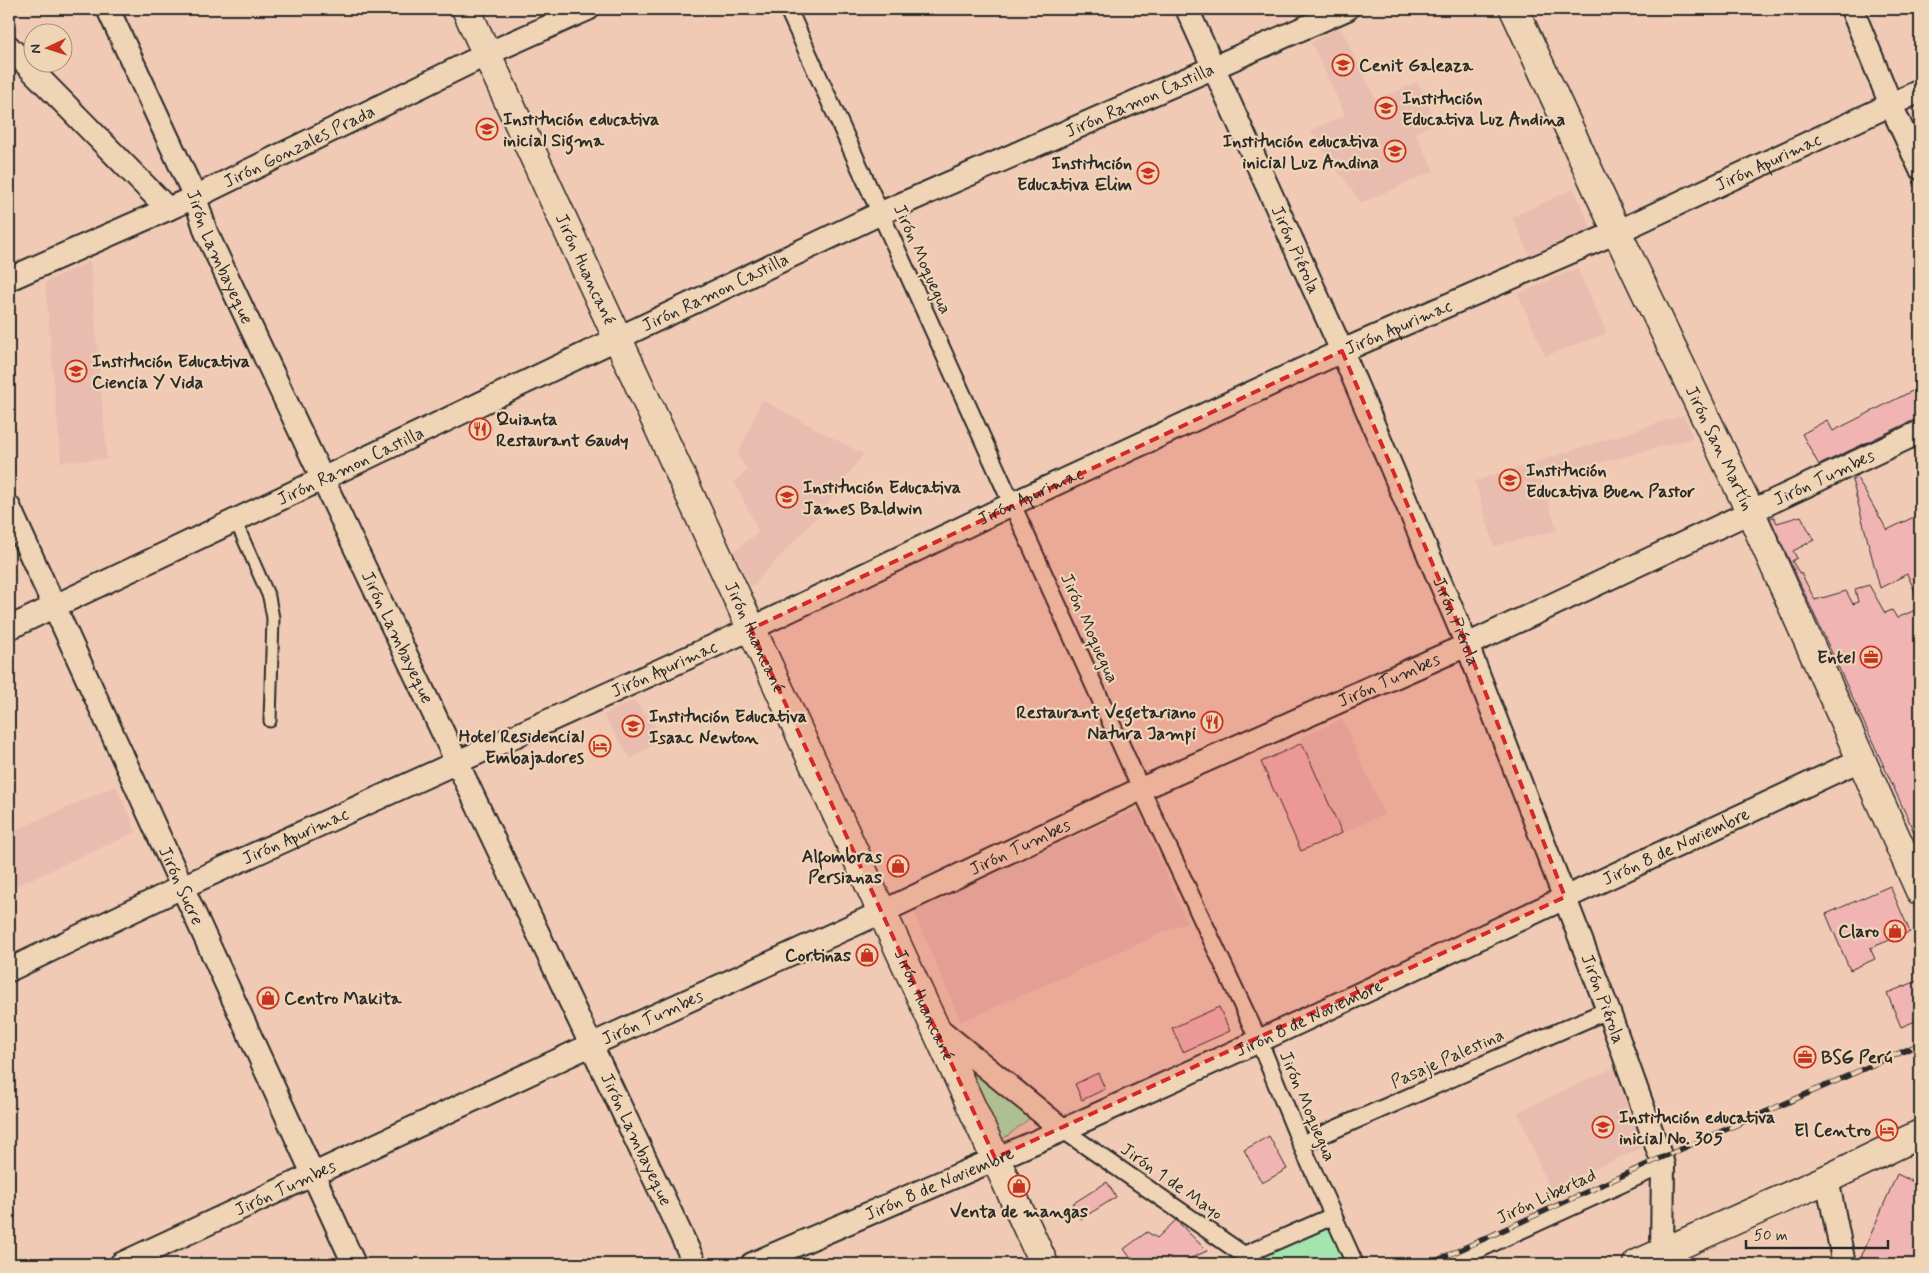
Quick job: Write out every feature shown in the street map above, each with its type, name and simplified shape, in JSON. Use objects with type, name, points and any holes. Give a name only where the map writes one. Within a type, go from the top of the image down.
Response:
[{"type":"street","name":"Jirón Lambayeque","points":[[108,9],[195,197],[206,232],[321,480],[459,762],[695,1264]]},
{"type":"street","name":"Jirón Huancané","points":[[466,9],[1044,1264]]},
{"type":"street","name":"Jirón Gonzales Prada","points":[[9,279],[195,197],[487,54],[588,9]]},
{"type":"street","name":"Jirón Moquegua","points":[[788,9],[1141,789],[1259,1041],[1301,1144],[1355,1264]]},
{"type":"street","name":"Jirón Piérola","points":[[1187,9],[1342,351],[1467,646],[1608,1010],[1663,1164],[1661,1259]]},
{"type":"street","name":"Jirón Ramon Castilla","points":[[9,628],[880,213],[1347,9]]},
{"type":"street","name":"Jirón San Martín","points":[[1514,9],[1617,232],[1750,511],[1920,891]]},
{"type":"street","points":[[1852,9],[1920,168]]},
{"type":"street","points":[[9,47],[168,209]]},
{"type":"street","name":"Jirón Apurimac","points":[[9,970],[182,887],[751,629],[1012,504],[1342,351],[1617,232],[1920,91]]},
{"type":"street","name":"Jirón Tumbes","points":[[121,1264],[593,1044],[882,912],[1141,789],[1467,646],[1920,432]]},
{"type":"street","name":"Jirón Sucre","points":[[9,507],[354,1264]]},
{"type":"street","name":"Jirón 8 de Noviembre","points":[[752,1264],[1063,1130],[1259,1041],[1860,760]]},
{"type":"street","name":"Pasaje Palestina","points":[[1301,1144],[1608,1010]]},
{"type":"street","points":[[933,1024],[1063,1130]]},
{"type":"street","name":"Jirón 1 de Mayo","points":[[1063,1130],[1251,1260]]},
{"type":"street","points":[[1637,1264],[1661,1259],[1920,1134]]},
{"type":"street","name":"Jirón Libertad","points":[[1447,1264],[1663,1164]]},
{"type":"street","points":[[1826,1179],[1844,1264]]},
{"type":"street","points":[[1251,1260],[1333,1216]]},
{"type":"lane","points":[[235,520],[269,597],[272,618],[270,721]]},
{"type":"highlighted area","points":[[1342,351],[1467,645],[1565,897],[995,1158],[751,629]]},
{"type":"shaded area","name":"Institución Educativa Luz Andina","points":[[1340,27],[1376,100],[1418,82],[1436,123],[1415,133],[1434,171],[1361,203],[1310,131],[1345,115],[1311,42]]},
{"type":"shaded area","points":[[1574,189],[1591,228],[1530,255],[1512,217]]},
{"type":"shaded area","name":"Institución Educativa Ciencia Y Vida","points":[[90,261],[107,459],[61,462],[45,282]]},
{"type":"shaded area","points":[[1577,268],[1607,333],[1545,356],[1518,294]]},
{"type":"shaded area","name":"Institución Educativa James Baldwin","points":[[762,400],[863,454],[821,513],[751,587],[734,551],[759,532],[734,481],[748,470],[737,456]]},
{"type":"shaded area","name":"Institución Educativa Buen Pastor","points":[[1684,415],[1693,438],[1541,479],[1557,530],[1494,546],[1475,481]]},
{"type":"shaded area","name":"Institución Educativa Isaac Newton","points":[[634,700],[664,737],[631,759],[603,715]]},
{"type":"shaded area","points":[[1342,719],[1384,814],[1342,833],[1300,738]]},
{"type":"shaded area","points":[[116,786],[136,832],[9,889],[9,833]]},
{"type":"shaded area","points":[[1138,809],[1187,922],[961,1022],[912,908]]},
{"type":"shaded area","points":[[1615,1067],[1644,1147],[1549,1189],[1518,1112]]},
{"type":"green space","points":[[959,1060],[1034,1115],[998,1143]]},
{"type":"green space","points":[[1330,1221],[1350,1264],[1263,1264],[1251,1256]]},
{"type":"building","points":[[1920,387],[1920,419],[1914,420],[1819,465],[1802,434],[1827,420],[1833,431]]},
{"type":"building","points":[[1857,478],[1887,530],[1920,514],[1920,602],[1907,574],[1880,588],[1852,480]]},
{"type":"building","points":[[1801,516],[1814,540],[1793,551],[1797,558],[1792,561],[1801,573],[1815,600],[1846,591],[1853,604],[1858,602],[1855,589],[1869,585],[1885,613],[1892,610],[1897,618],[1920,608],[1920,845],[1770,518],[1774,517],[1777,523]]},
{"type":"building","points":[[1302,743],[1342,833],[1301,851],[1261,762]]},
{"type":"building","points":[[1890,886],[1910,932],[1870,948],[1875,959],[1850,970],[1826,914]]},
{"type":"building","points":[[1920,980],[1920,1019],[1901,1027],[1887,993]]},
{"type":"building","points":[[1219,1007],[1230,1031],[1183,1052],[1172,1028]]},
{"type":"building","points":[[1098,1073],[1105,1089],[1082,1100],[1075,1084]]},
{"type":"building","points":[[1269,1136],[1287,1169],[1262,1183],[1244,1150]]},
{"type":"building","points":[[1897,1174],[1920,1185],[1920,1264],[1877,1264],[1861,1257]]},
{"type":"building","points":[[1107,1182],[1116,1197],[1081,1219],[1072,1204]]},
{"type":"building","points":[[1176,1220],[1207,1251],[1178,1264],[1135,1264],[1124,1249],[1147,1232],[1157,1238]]},
{"type":"railway","points":[[1429,1264],[1661,1158],[1920,1044]]},
{"type":"place","name":"Cenit Galeaza","points":[[1343,65]]},
{"type":"place","name":"Institución Educativa Luz Andina","points":[[1386,108]]},
{"type":"place","name":"Institución educativa inicial Sigma","points":[[487,129]]},
{"type":"place","name":"Institución educativa inicial Luz Andina","points":[[1395,151]]},
{"type":"place","name":"Institución Educativa Elim","points":[[1148,173]]},
{"type":"place","name":"Institución Educativa Ciencia Y Vida","points":[[76,371]]},
{"type":"place","name":"Quianta Restaurant Gaudy","points":[[480,429]]},
{"type":"place","name":"Institución Educativa Buen Pastor","points":[[1510,480]]},
{"type":"place","name":"Institución Educativa James Baldwin","points":[[787,497]]},
{"type":"place","name":"Entel","points":[[1871,657]]},
{"type":"place","name":"Restaurant Vegetariano Natura Jampi","points":[[1212,722]]},
{"type":"place","name":"Institución Educativa Isaac Newton","points":[[633,726]]},
{"type":"place","name":"Hotel Residencial Embajadores","points":[[600,746]]},
{"type":"place","name":"Alfombras Persianas","points":[[898,866]]},
{"type":"place","name":"Claro","points":[[1895,931]]},
{"type":"place","name":"Cortinas","points":[[867,955]]},
{"type":"place","name":"Centro Makita","points":[[268,998]]},
{"type":"place","name":"BSG Perú","points":[[1805,1057]]},
{"type":"place","name":"Institución educativa inicial No. 305","points":[[1603,1127]]},
{"type":"place","name":"El Centro","points":[[1887,1130]]},
{"type":"place","name":"Venta de mangas","points":[[1019,1186]]}]
